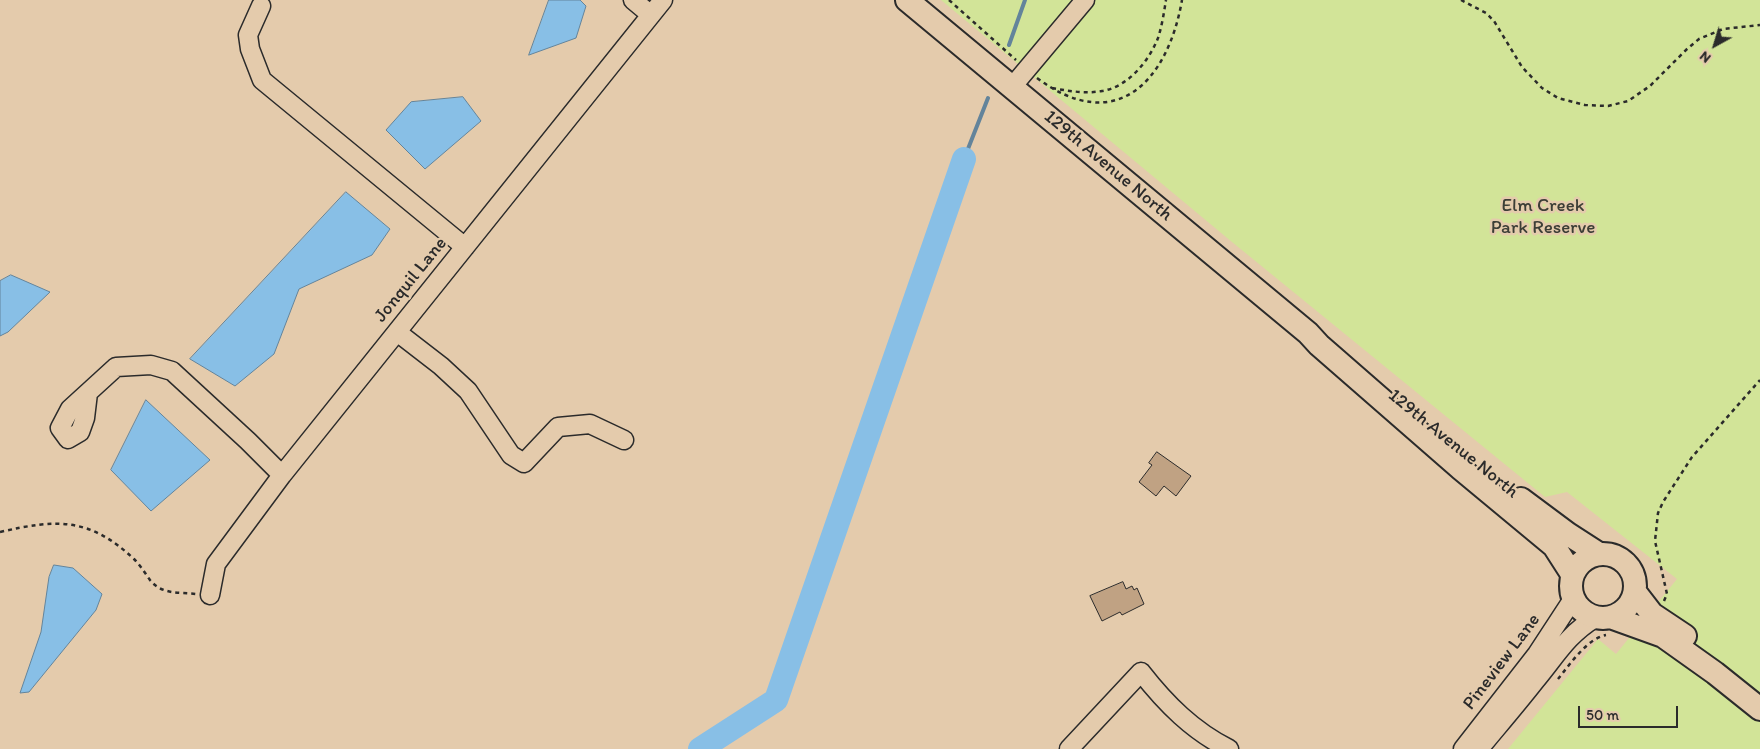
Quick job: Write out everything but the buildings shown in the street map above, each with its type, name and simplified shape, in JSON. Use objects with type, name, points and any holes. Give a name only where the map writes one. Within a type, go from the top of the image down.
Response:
[{"type":"main road","name":"129th Avenue North","points":[[907,0],[1019,78],[1460,468],[1554,546],[1572,574]]},
{"type":"main road","name":"129th Avenue North","points":[[1308,333],[1330,346],[1542,516],[1599,554]]},
{"type":"main road","points":[[1607,623],[1621,614],[1632,600],[1635,592],[1634,577],[1627,564],[1614,556],[1599,554],[1583,560],[1572,574],[1570,582],[1573,599],[1584,613],[1607,623],[1663,636],[1695,658],[1760,709]]},
{"type":"main road","points":[[1635,592],[1652,614],[1693,641],[1760,696]]},
{"type":"street","points":[[633,0],[651,15]]},
{"type":"street","name":"Jonquil Lane","points":[[210,594],[216,564],[282,475],[663,0]]},
{"type":"street","points":[[1019,78],[1085,0]]},
{"type":"street","points":[[261,6],[248,35],[250,49],[262,80],[464,247]]},
{"type":"street","points":[[397,332],[441,366],[468,391],[511,455],[524,463],[558,427],[590,424],[624,440]]},
{"type":"street","points":[[88,393],[116,367],[151,365],[172,371],[282,475]]},
{"type":"street","name":"Pineview Lane","points":[[1463,749],[1538,654],[1573,599]]},
{"type":"street","name":"Pineview Lane","points":[[1479,749],[1577,630],[1607,623]]},
{"type":"street","points":[[1070,749],[1141,672],[1184,720],[1205,736],[1229,749]]},
{"type":"path","points":[[949,1],[1019,78],[1051,88],[1077,92],[1103,91],[1128,80],[1149,58],[1159,36],[1166,0]]},
{"type":"path","points":[[1051,88],[1075,100],[1087,102],[1110,101],[1135,90],[1150,78],[1161,63],[1174,32],[1182,0]]},
{"type":"path","points":[[1460,0],[1482,11],[1494,21],[1522,67],[1542,88],[1558,98],[1586,105],[1608,106],[1628,102],[1650,86],[1686,49],[1699,39],[1723,29],[1760,25]]},
{"type":"path","points":[[1660,604],[1667,594],[1655,541],[1658,512],[1692,457],[1760,380]]},
{"type":"path","points":[[0,532],[42,524],[74,524],[106,538],[122,548],[136,561],[159,589],[170,593],[210,594]]},
{"type":"path","points":[[1558,679],[1587,645],[1597,637],[1607,623]]},
{"type":"green space","name":"Elm Creek Park Reserve","points":[[941,0],[1760,0],[1760,749],[1508,749],[1598,639],[1616,654],[1677,579],[1567,492],[1545,497],[1232,242]]},
{"type":"water","points":[[549,0],[580,0],[586,6],[576,38],[529,55]]},
{"type":"water","points":[[463,97],[481,121],[425,169],[386,130],[411,102]]},
{"type":"water","points":[[346,192],[390,229],[372,255],[299,289],[274,354],[235,386],[190,359]]},
{"type":"water","points":[[11,275],[50,292],[8,332],[0,336],[0,281]]},
{"type":"water","points":[[146,400],[210,460],[151,511],[111,470]]},
{"type":"water","points":[[54,565],[73,568],[102,594],[96,610],[29,692],[20,693],[41,632],[49,577]]},
{"type":"waterway","points":[[1009,45],[1025,0]]},
{"type":"waterway","points":[[964,159],[988,98]]},
{"type":"waterway","points":[[700,749],[776,700],[964,159]]}]
